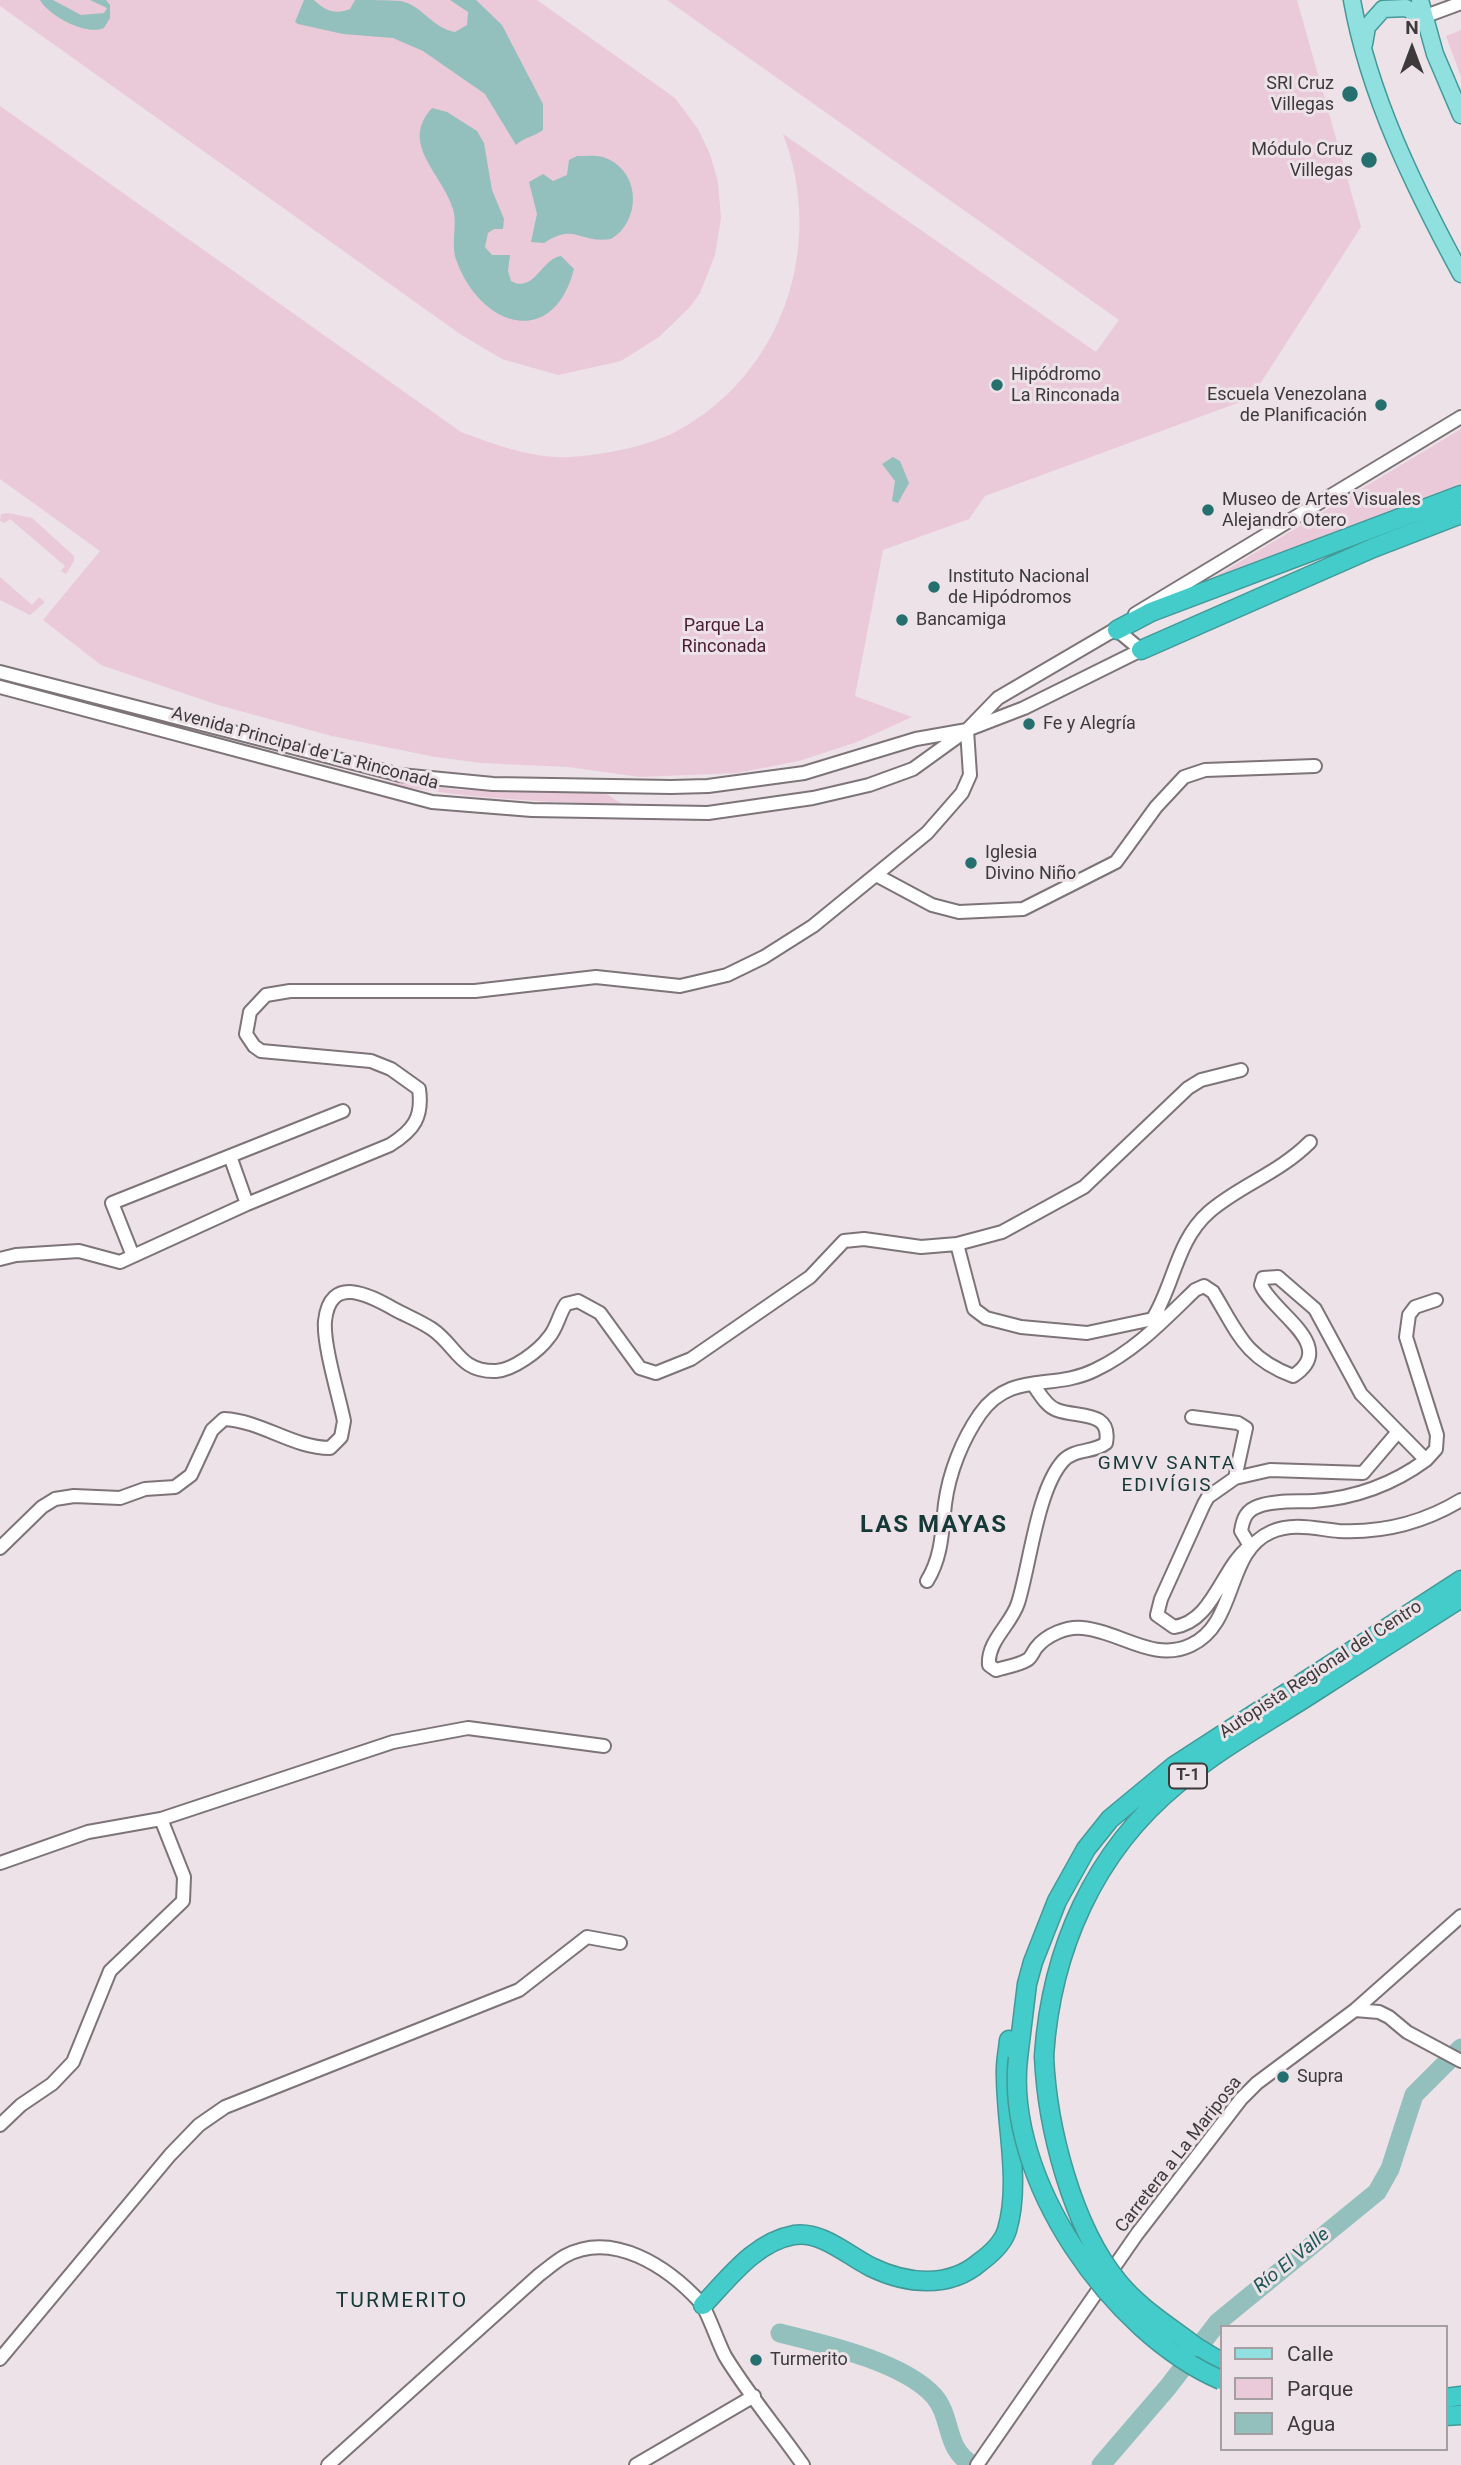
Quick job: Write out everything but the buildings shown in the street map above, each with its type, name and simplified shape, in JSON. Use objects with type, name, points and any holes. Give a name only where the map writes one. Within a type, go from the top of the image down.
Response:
[{"type":"highway","points":[[1117,629],[1151,612],[1461,495]]},
{"type":"highway","points":[[1141,650],[1373,548],[1461,514]]},
{"type":"highway","name":"Autopista Regional del Centro","points":[[1220,2379],[1169,2351],[1148,2335],[1112,2299],[1059,2224],[1029,2152],[1022,2126],[1017,2088],[1018,2058],[1027,1984],[1057,1901],[1086,1849],[1110,1819],[1174,1766],[1461,1580]]},
{"type":"highway","name":"Autopista Regional del Centro","points":[[1220,2361],[1127,2292],[1109,2270],[1085,2225],[1067,2179],[1051,2122],[1044,2056],[1054,1977],[1075,1914],[1118,1848],[1177,1783],[1461,1598]]},
{"type":"highway","points":[[703,2305],[747,2260],[776,2240],[796,2235],[833,2244],[872,2268],[911,2280],[950,2279],[970,2272],[990,2254],[1007,2230],[1013,2175],[1006,2074],[1012,2017],[1018,1997],[1027,1984]]},
{"type":"main road","points":[[1352,0],[1363,53],[1386,116],[1461,274]]},
{"type":"main road","points":[[1420,0],[1423,17],[1461,115]]},
{"type":"main road","points":[[1363,53],[1367,27],[1382,9],[1406,8],[1423,17]]},
{"type":"street","points":[[1423,17],[1461,3]]},
{"type":"street","name":"Avenida Principal de La Rinconada","points":[[0,687],[390,792],[473,807],[708,813],[761,807],[869,785],[913,769],[967,730],[998,698],[1117,629],[1147,605],[1461,417]]},
{"type":"street","points":[[1117,629],[1141,650]]},
{"type":"street","name":"Avenida Principal de La Rinconada","points":[[0,672],[400,775],[493,784],[708,786],[804,773],[916,739],[967,730],[1024,708],[1141,650]]},
{"type":"street","points":[[0,1259],[16,1255],[79,1251],[113,1262],[133,1256],[247,1204],[390,1145],[408,1134],[419,1118],[419,1089],[391,1069],[371,1061],[271,1054],[254,1046],[246,1034],[246,1024],[250,1012],[266,995],[304,990],[475,991],[596,977],[660,986],[701,983],[727,975],[764,957],[813,926],[927,833],[962,793],[970,775],[967,730]]},
{"type":"street","points":[[877,875],[932,905],[959,912],[1023,909],[1116,862],[1156,807],[1184,777],[1205,770],[1315,766]]},
{"type":"street","points":[[0,1548],[42,1507],[55,1499],[74,1496],[120,1498],[145,1489],[175,1487],[191,1475],[212,1430],[225,1419],[242,1420],[312,1448],[330,1448],[341,1437],[344,1421],[325,1322],[331,1303],[339,1294],[354,1291],[374,1297],[434,1330],[464,1364],[496,1371],[510,1368],[541,1345],[550,1337],[566,1304],[578,1301],[600,1313],[640,1368],[656,1373],[691,1359],[810,1277],[844,1241],[864,1239],[921,1247],[957,1244],[1002,1232],[1084,1187],[1188,1088],[1201,1080],[1241,1070]]},
{"type":"street","points":[[133,1256],[112,1203],[343,1111]]},
{"type":"street","points":[[1152,1320],[1168,1295],[1178,1257],[1208,1213],[1242,1189],[1269,1176],[1310,1142]]},
{"type":"street","points":[[230,1156],[247,1204]]},
{"type":"street","points":[[957,1244],[974,1309],[986,1318],[1021,1327],[1087,1333],[1168,1316]]},
{"type":"street","points":[[927,1581],[943,1540],[950,1480],[961,1447],[980,1413],[1003,1390],[1034,1386],[1102,1367],[1148,1337],[1195,1290],[1204,1286],[1213,1292],[1254,1356],[1268,1367],[1293,1376],[1308,1364],[1310,1348],[1297,1328],[1265,1294],[1261,1285],[1264,1278],[1278,1277],[1315,1308],[1361,1394],[1426,1460]]},
{"type":"street","points":[[1250,1546],[1241,1531],[1244,1517],[1250,1510],[1261,1505],[1328,1500],[1364,1493],[1404,1476],[1436,1449],[1437,1435],[1406,1337],[1407,1326],[1415,1307],[1436,1300]]},
{"type":"street","points":[[1034,1386],[1056,1410],[1096,1417],[1105,1426],[1106,1443],[1099,1449],[1072,1454],[1063,1461],[1048,1488],[1017,1605],[988,1653],[989,1665],[996,1670],[1029,1660],[1043,1640],[1065,1629],[1083,1628],[1156,1649],[1191,1646],[1211,1630],[1225,1607],[1250,1546]]},
{"type":"street","points":[[1192,1418],[1238,1423],[1245,1428],[1235,1478]]},
{"type":"street","points":[[1397,1433],[1363,1473],[1269,1470],[1235,1478],[1208,1497],[1161,1599],[1157,1615],[1159,1619],[1174,1627],[1191,1622],[1223,1582],[1237,1556],[1270,1532],[1284,1527],[1379,1531],[1422,1520],[1461,1500]]},
{"type":"street","points":[[0,1863],[88,1832],[161,1819],[393,1742],[468,1728],[604,1746]]},
{"type":"street","points":[[0,2125],[21,2105],[52,2084],[73,2062],[110,1971],[183,1901],[184,1877],[161,1819]]},
{"type":"street","name":"Carretera a La Mariposa","points":[[977,2465],[1137,2234],[1241,2099],[1257,2083],[1355,2010],[1461,1916]]},
{"type":"street","points":[[0,2359],[170,2155],[200,2125],[225,2107],[519,1990],[587,1937],[620,1943]]},
{"type":"street","points":[[1355,2010],[1379,2012],[1407,2032],[1461,2061]]},
{"type":"street","points":[[328,2465],[539,2275],[566,2255],[593,2247],[619,2247],[659,2268],[703,2305],[709,2325],[726,2356],[803,2465]]},
{"type":"street","points":[[636,2465],[754,2396]]},
{"type":"green space","points":[[0,0],[537,0],[675,98],[698,129],[710,154],[718,182],[721,218],[715,255],[700,293],[689,308],[659,337],[621,361],[558,375],[502,359],[460,334],[0,6]]},
{"type":"green space","name":"Hipódromo La Rinconada","points":[[667,0],[1297,0],[1361,227],[1251,398],[985,496],[969,519],[883,550],[855,696],[912,717],[857,742],[799,761],[737,773],[640,777],[568,767],[481,763],[435,757],[332,736],[218,705],[101,665],[43,620],[100,551],[0,479],[0,106],[461,432],[527,453],[555,457],[582,456],[652,442],[677,431],[714,406],[744,376],[768,341],[786,303],[796,262],[799,219],[795,176],[783,134],[1096,352],[1119,320]]},
{"type":"green space","points":[[1461,30],[1461,77],[1446,36]]},
{"type":"green space","points":[[1461,429],[1461,484],[1208,581]]},
{"type":"green space","points":[[1,514],[32,518],[74,556],[66,574],[61,571],[65,566],[10,519],[5,523],[0,521]]},
{"type":"green space","points":[[0,577],[32,605],[39,597],[45,602],[30,615],[0,600]]},
{"type":"green space","points":[[316,766],[390,782],[460,790],[605,793],[622,804],[467,796],[393,785]]},
{"type":"water","points":[[40,0],[53,0],[81,15],[104,13],[107,8],[90,0],[106,0],[110,5],[110,18],[104,28],[96,30],[78,27],[59,18]]},
{"type":"water","points":[[304,0],[314,0],[322,7],[335,12],[350,9],[355,0],[401,1],[415,7],[440,26],[455,32],[467,25],[468,12],[450,0],[476,0],[502,25],[543,104],[543,130],[516,145],[485,94],[423,51],[393,38],[343,34],[298,24],[295,22]]},
{"type":"water","points":[[432,108],[447,112],[477,131],[484,143],[492,190],[504,219],[503,229],[494,229],[488,233],[485,247],[492,255],[510,255],[508,271],[511,281],[526,283],[554,258],[561,256],[574,269],[564,295],[550,311],[534,320],[517,320],[499,314],[482,302],[468,284],[457,262],[453,209],[421,146],[423,121]]},
{"type":"water","points":[[577,156],[602,157],[620,167],[632,188],[632,211],[627,222],[611,239],[600,240],[563,234],[544,243],[531,242],[537,214],[529,182],[543,174],[553,181],[567,175],[569,160]]},
{"type":"water","points":[[893,457],[900,461],[909,483],[898,503],[892,501],[895,481],[882,464]]},
{"type":"waterway","name":"Río El Valle","points":[[1101,2465],[1168,2387],[1218,2322],[1377,2192],[1390,2169],[1414,2095],[1461,2048]]},
{"type":"waterway","name":"Río El Valle","points":[[780,2333],[862,2356],[903,2373],[921,2384],[940,2405],[957,2451],[973,2465]]},
{"type":"place","name":"SRI Cruz Villegas","points":[[1350,94]]},
{"type":"place","name":"Módulo Cruz Villegas","points":[[1369,160]]},
{"type":"place","name":"Hipódromo La Rinconada","points":[[997,385]]},
{"type":"place","name":"Escuela Venezolana de Planificación","points":[[1381,405]]},
{"type":"place","name":"Museo de Artes Visuales Alejandro Otero","points":[[1208,510]]},
{"type":"place","name":"Instituto Nacional de Hipódromos","points":[[934,587]]},
{"type":"place","name":"Bancamiga","points":[[902,620]]},
{"type":"place","name":"Fe y Alegría","points":[[1029,724]]},
{"type":"place","name":"Iglesia Divino Niño","points":[[971,863]]},
{"type":"place","name":"Supra","points":[[1283,2077]]},
{"type":"place","name":"Turmerito","points":[[756,2360]]},
{"type":"district","name":"GMVV SANTA EDIVÍGIS","points":[[1167,1475]]},
{"type":"district","name":"LAS MAYAS","points":[[934,1526]]},
{"type":"district","name":"TURMERITO","points":[[402,2302]]},
{"type":"park label","name":"Parque La Rinconada","points":[[724,636]]}]
